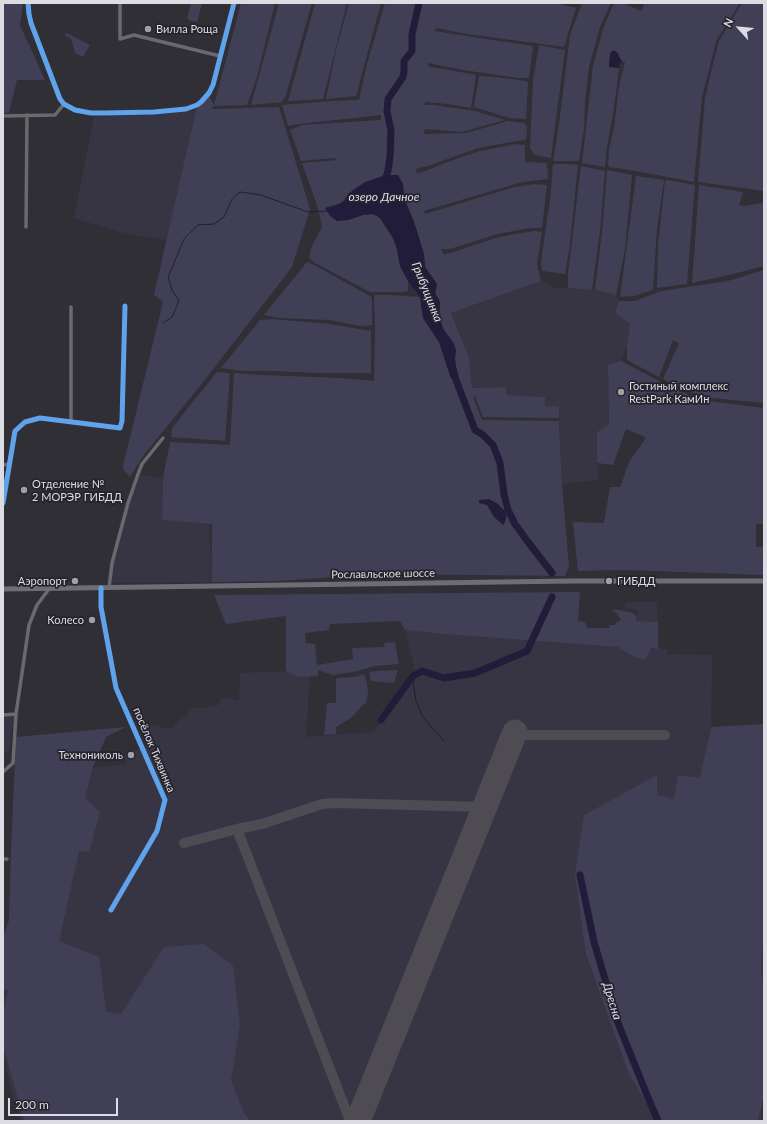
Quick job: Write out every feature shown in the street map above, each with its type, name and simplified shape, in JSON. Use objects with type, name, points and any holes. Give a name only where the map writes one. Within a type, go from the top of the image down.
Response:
[{"type":"main road","name":"Рославльское шоссе","points":[[3,589],[579,581],[764,581]]},
{"type":"street","points":[[28,3],[31,23],[56,85],[60,99],[64,104],[75,110],[91,113],[154,112],[186,109],[201,102],[209,93],[212,85],[234,3]]},
{"type":"street","points":[[120,3],[120,39],[134,35],[220,56]]},
{"type":"street","points":[[3,116],[55,115],[64,104]]},
{"type":"street","points":[[26,227],[27,116]]},
{"type":"street","points":[[71,306],[71,422]]},
{"type":"street","points":[[3,503],[15,431],[25,422],[40,418],[120,428],[122,422],[125,306]]},
{"type":"street","points":[[109,588],[112,563],[128,503],[138,474],[142,464],[163,438]]},
{"type":"street","points":[[3,465],[10,464]]},
{"type":"street","name":"посёлок Тихвинка","points":[[101,588],[101,607],[116,688],[165,800],[157,831],[111,910]]},
{"type":"street","points":[[3,772],[13,763],[16,714],[29,625],[37,605],[49,589]]},
{"type":"street","points":[[3,715],[16,714]]},
{"type":"shaded area","points":[[3,3],[23,3],[20,25],[45,80],[17,80],[9,113],[3,113]]},
{"type":"shaded area","points":[[191,3],[202,3],[197,22],[187,18]]},
{"type":"shaded area","points":[[241,3],[275,3],[257,77],[247,105],[214,106],[212,109],[279,107],[310,209],[292,267],[204,381],[143,456],[130,477],[124,470],[123,466],[163,302],[154,295],[196,110],[208,94],[214,105]]},
{"type":"shaded area","points":[[279,3],[312,3],[286,95],[282,102],[251,105]]},
{"type":"shaded area","points":[[315,3],[347,3],[323,99],[288,101]]},
{"type":"shaded area","points":[[349,3],[381,3],[356,96],[326,99],[336,50]]},
{"type":"shaded area","points":[[385,3],[557,3],[576,8],[564,47],[467,34],[436,28],[435,31],[533,46],[529,78],[518,78],[463,70],[428,63],[429,67],[476,75],[471,108],[425,102],[425,105],[475,111],[505,120],[462,132],[425,129],[424,134],[466,133],[508,121],[524,123],[527,127],[526,140],[478,148],[416,169],[417,174],[480,151],[516,144],[525,145],[525,162],[547,163],[548,179],[522,182],[424,211],[425,214],[514,187],[535,184],[547,185],[542,228],[529,228],[498,234],[450,249],[441,249],[444,255],[496,238],[535,231],[542,232],[537,264],[541,281],[451,313],[469,357],[472,388],[506,387],[507,395],[545,397],[545,406],[559,406],[559,418],[483,417],[475,396],[473,397],[482,420],[559,421],[562,484],[569,566],[565,576],[393,574],[278,581],[212,582],[212,524],[162,520],[163,478],[170,442],[230,445],[234,373],[374,381],[374,295],[390,295],[420,297],[423,318],[439,342],[443,352],[457,375],[455,359],[456,350],[453,342],[444,331],[439,317],[440,302],[435,293],[437,284],[425,267],[424,254],[414,222],[404,198],[403,184],[349,193],[340,204],[325,208],[348,220],[363,215],[373,214],[380,218],[393,238],[397,249],[400,266],[408,281],[408,291],[370,292],[315,263],[309,258],[311,248],[322,227],[318,208],[302,163],[337,160],[336,158],[301,161],[290,130],[302,125],[381,120],[381,115],[288,126],[282,105],[359,100],[367,64]]},
{"type":"shaded area","points":[[582,3],[611,3],[600,27],[589,67],[584,129],[579,161],[553,161],[570,35]]},
{"type":"shaded area","points":[[614,3],[623,3],[641,11],[645,3],[740,3],[716,41],[702,97],[694,182],[609,167],[609,149],[614,127],[619,86],[625,62],[622,61],[618,53],[609,67],[619,68],[605,167],[582,163],[593,66],[603,29]]},
{"type":"shaded area","points":[[742,3],[764,3],[764,191],[698,182],[705,98],[713,64],[719,41]]},
{"type":"shaded area","points":[[67,33],[90,45],[83,57],[75,53],[71,39],[64,35]]},
{"type":"shaded area","points":[[539,45],[565,50],[551,158],[535,155],[530,149],[533,80]]},
{"type":"shaded area","points":[[479,76],[526,81],[528,83],[526,119],[509,118],[474,107]]},
{"type":"shaded area","points":[[196,110],[167,240],[124,233],[74,218],[94,117],[168,114]]},
{"type":"shaded area","points":[[553,164],[578,165],[570,244],[565,274],[542,271],[541,263],[550,200]]},
{"type":"shaded area","points":[[581,166],[605,171],[600,231],[592,290],[568,288],[568,274]]},
{"type":"shaded area","points":[[607,170],[632,175],[625,249],[616,295],[595,290],[603,223]]},
{"type":"shaded area","points":[[636,176],[664,180],[657,229],[653,290],[634,296],[620,297]]},
{"type":"shaded area","points":[[668,180],[695,185],[687,284],[657,288],[658,245],[665,181]]},
{"type":"shaded area","points":[[699,185],[743,192],[739,205],[744,206],[764,203],[764,266],[692,283]]},
{"type":"shaded area","points":[[307,262],[370,296],[372,298],[372,325],[360,326],[330,320],[280,318],[264,315]]},
{"type":"shaded area","points":[[764,270],[764,403],[702,397],[663,379],[679,343],[673,340],[659,377],[627,360],[627,345],[630,324],[615,313],[619,301],[635,301],[661,291],[728,281]]},
{"type":"shaded area","points":[[541,281],[556,288],[595,290],[616,295],[619,301],[615,313],[630,324],[627,345],[621,361],[608,366],[609,424],[597,432],[598,480],[562,484],[559,406],[545,406],[544,397],[507,395],[506,387],[472,388],[469,357],[451,313]]},
{"type":"shaded area","points":[[271,319],[330,324],[371,331],[371,373],[242,371],[221,368],[260,320]]},
{"type":"shaded area","points":[[621,361],[700,400],[764,408],[764,524],[756,524],[756,547],[764,547],[763,575],[625,570],[578,571],[573,522],[604,523],[610,487],[620,487],[630,460],[644,441],[645,437],[626,429],[613,465],[597,463],[597,432],[609,424],[608,365]]},
{"type":"shaded area","points":[[217,372],[230,373],[225,441],[171,437],[172,428]]},
{"type":"shaded area","points":[[137,475],[163,478],[162,520],[209,523],[212,582],[114,583],[109,576]]},
{"type":"shaded area","points":[[580,592],[578,621],[585,622],[587,628],[609,628],[610,625],[615,625],[621,620],[616,612],[613,612],[613,609],[630,612],[637,616],[636,621],[658,622],[658,649],[651,648],[646,659],[636,658],[618,647],[405,630],[400,621],[330,624],[329,630],[305,633],[306,643],[315,644],[317,665],[353,659],[352,648],[385,647],[384,643],[395,642],[399,664],[375,666],[353,672],[333,675],[318,670],[318,676],[298,677],[286,671],[286,616],[226,624],[214,595]]},
{"type":"shaded area","points":[[626,602],[657,602],[658,622],[636,621],[639,611],[625,608]]},
{"type":"shaded area","points":[[405,630],[618,647],[636,658],[651,648],[667,649],[667,654],[712,655],[711,727],[708,737],[710,748],[764,854],[764,1081],[761,1121],[21,1121],[12,1093],[3,1052],[3,977],[84,769],[127,764],[124,755],[147,745],[140,728],[147,724],[171,729],[182,717],[188,717],[189,709],[217,706],[221,698],[239,700],[240,673],[286,671],[298,677],[310,676],[306,737],[373,732],[392,709],[416,674]]},
{"type":"shaded area","points":[[398,670],[394,683],[371,681],[369,673],[375,671]]},
{"type":"shaded area","points":[[364,674],[368,694],[366,703],[351,718],[336,727],[336,734],[324,735],[327,703],[336,703],[336,678],[355,677]]},
{"type":"shaded area","points":[[3,714],[14,714],[9,753],[3,753]]},
{"type":"shaded area","points":[[764,724],[764,928],[761,969],[764,1000],[763,1098],[758,1121],[657,1121],[629,1074],[586,954],[575,874],[584,815],[657,775],[657,795],[674,799],[678,775],[700,778],[711,727]]},
{"type":"shaded area","points":[[126,727],[106,737],[93,767],[85,798],[100,812],[89,852],[79,851],[59,941],[99,957],[106,1012],[121,1014],[164,947],[204,944],[233,966],[240,1025],[231,1080],[243,1111],[250,1121],[24,1121],[3,1045],[3,1014],[8,990],[3,989],[3,937],[9,920],[16,737]]},
{"type":"water","points":[[614,50],[618,53],[622,61],[619,68],[609,67],[610,53]]},
{"type":"water","name":"озеро Дачное","points":[[386,175],[398,175],[403,184],[404,198],[414,222],[424,254],[425,267],[437,284],[435,293],[440,302],[439,317],[444,330],[453,342],[456,350],[455,359],[457,375],[451,379],[439,342],[423,318],[420,297],[408,281],[400,266],[397,249],[393,238],[380,218],[373,214],[337,221],[330,216],[325,208],[344,201],[349,193],[365,182]]},
{"type":"water","points":[[489,499],[498,504],[504,510],[506,519],[503,525],[494,517],[487,505],[479,503],[479,500]]},
{"type":"waterway","name":"Грибущинка","points":[[384,183],[390,157],[391,131],[387,111],[388,99],[403,77],[404,61],[412,51],[412,34],[419,3]]},
{"type":"waterway","points":[[163,323],[172,317],[179,301],[172,290],[168,277],[184,239],[198,225],[214,224],[224,217],[232,199],[240,192],[261,195],[308,212],[327,211]]},
{"type":"waterway","name":"Грибущинка","points":[[453,368],[475,430],[483,435],[493,445],[500,463],[504,494],[508,510],[515,524],[552,573]]},
{"type":"waterway","name":"Грибущинка","points":[[504,512],[508,510]]},
{"type":"waterway","name":"Грибущинка","points":[[381,720],[413,676],[422,671],[444,678],[475,673],[527,651],[552,597]]},
{"type":"waterway","points":[[413,676],[416,701],[422,715],[444,741]]},
{"type":"waterway","name":"Дресна","points":[[580,875],[594,942],[618,1023],[658,1121]]},
{"type":"taxiway","points":[[514,735],[665,735]]},
{"type":"taxiway","points":[[184,843],[262,824],[322,804],[335,803],[485,807]]},
{"type":"taxiway","points":[[237,829],[350,1121]]},
{"type":"runway","points":[[358,1121],[515,732]]},
{"type":"cycle path","points":[[28,3],[31,23],[60,99],[64,104],[75,110],[91,113],[154,112],[186,109],[201,102],[209,93],[213,85],[234,3]]},
{"type":"cycle path","points":[[3,503],[15,431],[25,422],[40,418],[120,428],[122,421],[125,306]]},
{"type":"cycle path","points":[[101,588],[101,607],[116,688],[165,800],[157,831],[111,910]]},
{"type":"place","name":"Вилла Роща","points":[[148,29]]},
{"type":"place","name":"Гостиный комплекс RestPark КамИн","points":[[621,392]]},
{"type":"place","name":"Отделение № 2 МОРЭР ГИБДД","points":[[24,490]]},
{"type":"place","name":"Аэропорт","points":[[75,581]]},
{"type":"place","name":"ГИБДД","points":[[609,581]]},
{"type":"place","name":"Колесо","points":[[92,620]]},
{"type":"place","name":"Технониколь","points":[[131,755]]}]
